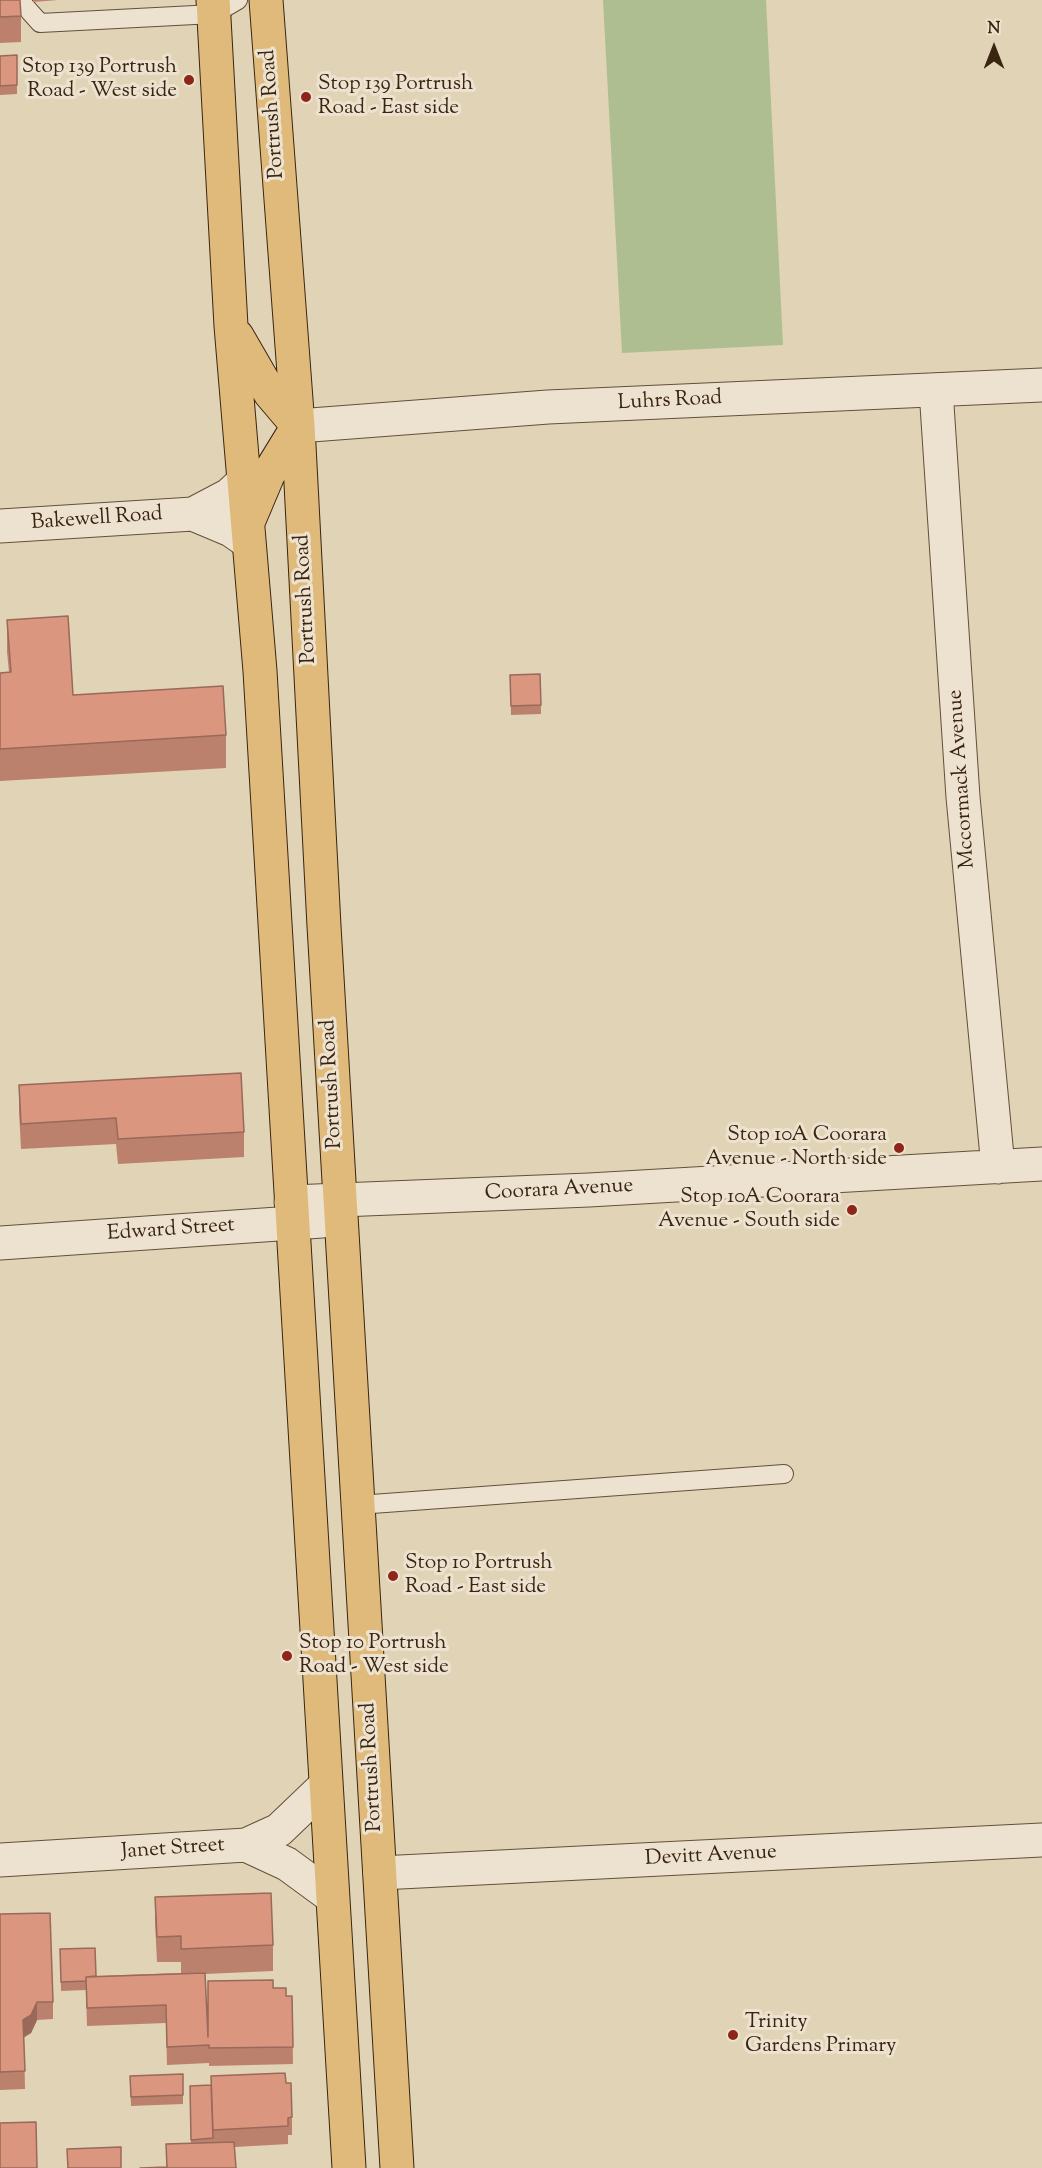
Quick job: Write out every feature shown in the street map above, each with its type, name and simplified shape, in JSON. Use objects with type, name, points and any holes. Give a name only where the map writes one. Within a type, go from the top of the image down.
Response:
[{"type":"highway","name":"Portrush Road","points":[[266,0],[298,426],[397,2168]]},
{"type":"highway","points":[[222,4],[231,326],[260,671],[349,2168]]},
{"type":"highway","points":[[231,326],[270,393],[298,426],[268,475],[247,535]]},
{"type":"street","name":"Luhrs Road","points":[[298,426],[548,407],[1042,385]]},
{"type":"street","name":"Mccormack Avenue","points":[[936,390],[963,797],[998,1167]]},
{"type":"street","name":"Bakewell Road","points":[[0,526],[193,514],[229,495],[243,482]]},
{"type":"street","name":"Bakewell Road","points":[[193,514],[247,535]]},
{"type":"street","name":"Coorara Avenue","points":[[341,1210],[590,1190],[1042,1164]]},
{"type":"street","name":"Edward Street","points":[[0,1243],[291,1212],[341,1210]]},
{"type":"street","points":[[246,1845],[279,1830],[325,1786]]},
{"type":"street","name":"Devitt Avenue","points":[[380,1873],[1042,1840]]},
{"type":"street","name":"Janet Street","points":[[0,1860],[246,1845],[287,1864],[332,1897]]},
{"type":"lane","points":[[23,0],[23,4],[40,23],[222,4]]},
{"type":"lane","points":[[358,1505],[784,1474]]},
{"type":"green space","points":[[603,0],[766,0],[783,345],[622,353]]},
{"type":"building","points":[[0,0],[20,0],[21,16],[0,17]]},
{"type":"building","points":[[17,55],[17,85],[0,86],[0,56]]},
{"type":"building","points":[[68,616],[73,695],[223,686],[226,735],[0,749],[0,673],[11,672],[7,620]]},
{"type":"building","points":[[540,674],[541,705],[511,706],[510,675]]},
{"type":"building","points":[[241,1073],[244,1132],[118,1139],[116,1118],[21,1124],[19,1085]]},
{"type":"building","points":[[271,1893],[273,1945],[181,1949],[181,1936],[157,1937],[155,1897]]},
{"type":"building","points":[[50,1913],[53,2002],[37,2002],[31,2015],[23,2020],[25,2071],[0,2072],[0,1914]]},
{"type":"building","points":[[95,1948],[96,1976],[86,1977],[86,1981],[61,1982],[60,1949]]},
{"type":"building","points":[[205,1973],[208,2037],[208,1981],[273,1980],[273,1988],[286,1988],[286,1996],[292,1996],[293,2047],[209,2048],[209,2045],[167,2047],[166,2005],[87,2008],[86,1977]]},
{"type":"building","points":[[285,2073],[286,2083],[291,2083],[292,2117],[288,2118],[288,2126],[213,2130],[211,2076]]},
{"type":"building","points":[[183,2074],[183,2095],[131,2097],[130,2076]]},
{"type":"building","points":[[211,2085],[213,2138],[191,2140],[190,2086]]},
{"type":"building","points":[[36,2122],[37,2168],[0,2168],[0,2123]]},
{"type":"building","points":[[234,2142],[236,2168],[140,2168],[167,2167],[166,2144]]},
{"type":"building","points":[[121,2147],[121,2168],[68,2168],[67,2149]]},
{"type":"place","name":"Stop 139 Portrush Road - West side","points":[[189,80]]},
{"type":"place","name":"Stop 139 Portrush Road - East side","points":[[306,97]]},
{"type":"place","name":"Stop 10A Coorara Avenue - North side","points":[[899,1148]]},
{"type":"place","name":"Stop 10A Coorara Avenue - South side","points":[[852,1210]]},
{"type":"place","name":"Stop 10 Portrush Road - East side","points":[[393,1576]]},
{"type":"place","name":"Stop 10 Portrush Road - West side","points":[[287,1656]]},
{"type":"place","name":"Trinity Gardens Primary","points":[[733,2035]]}]
